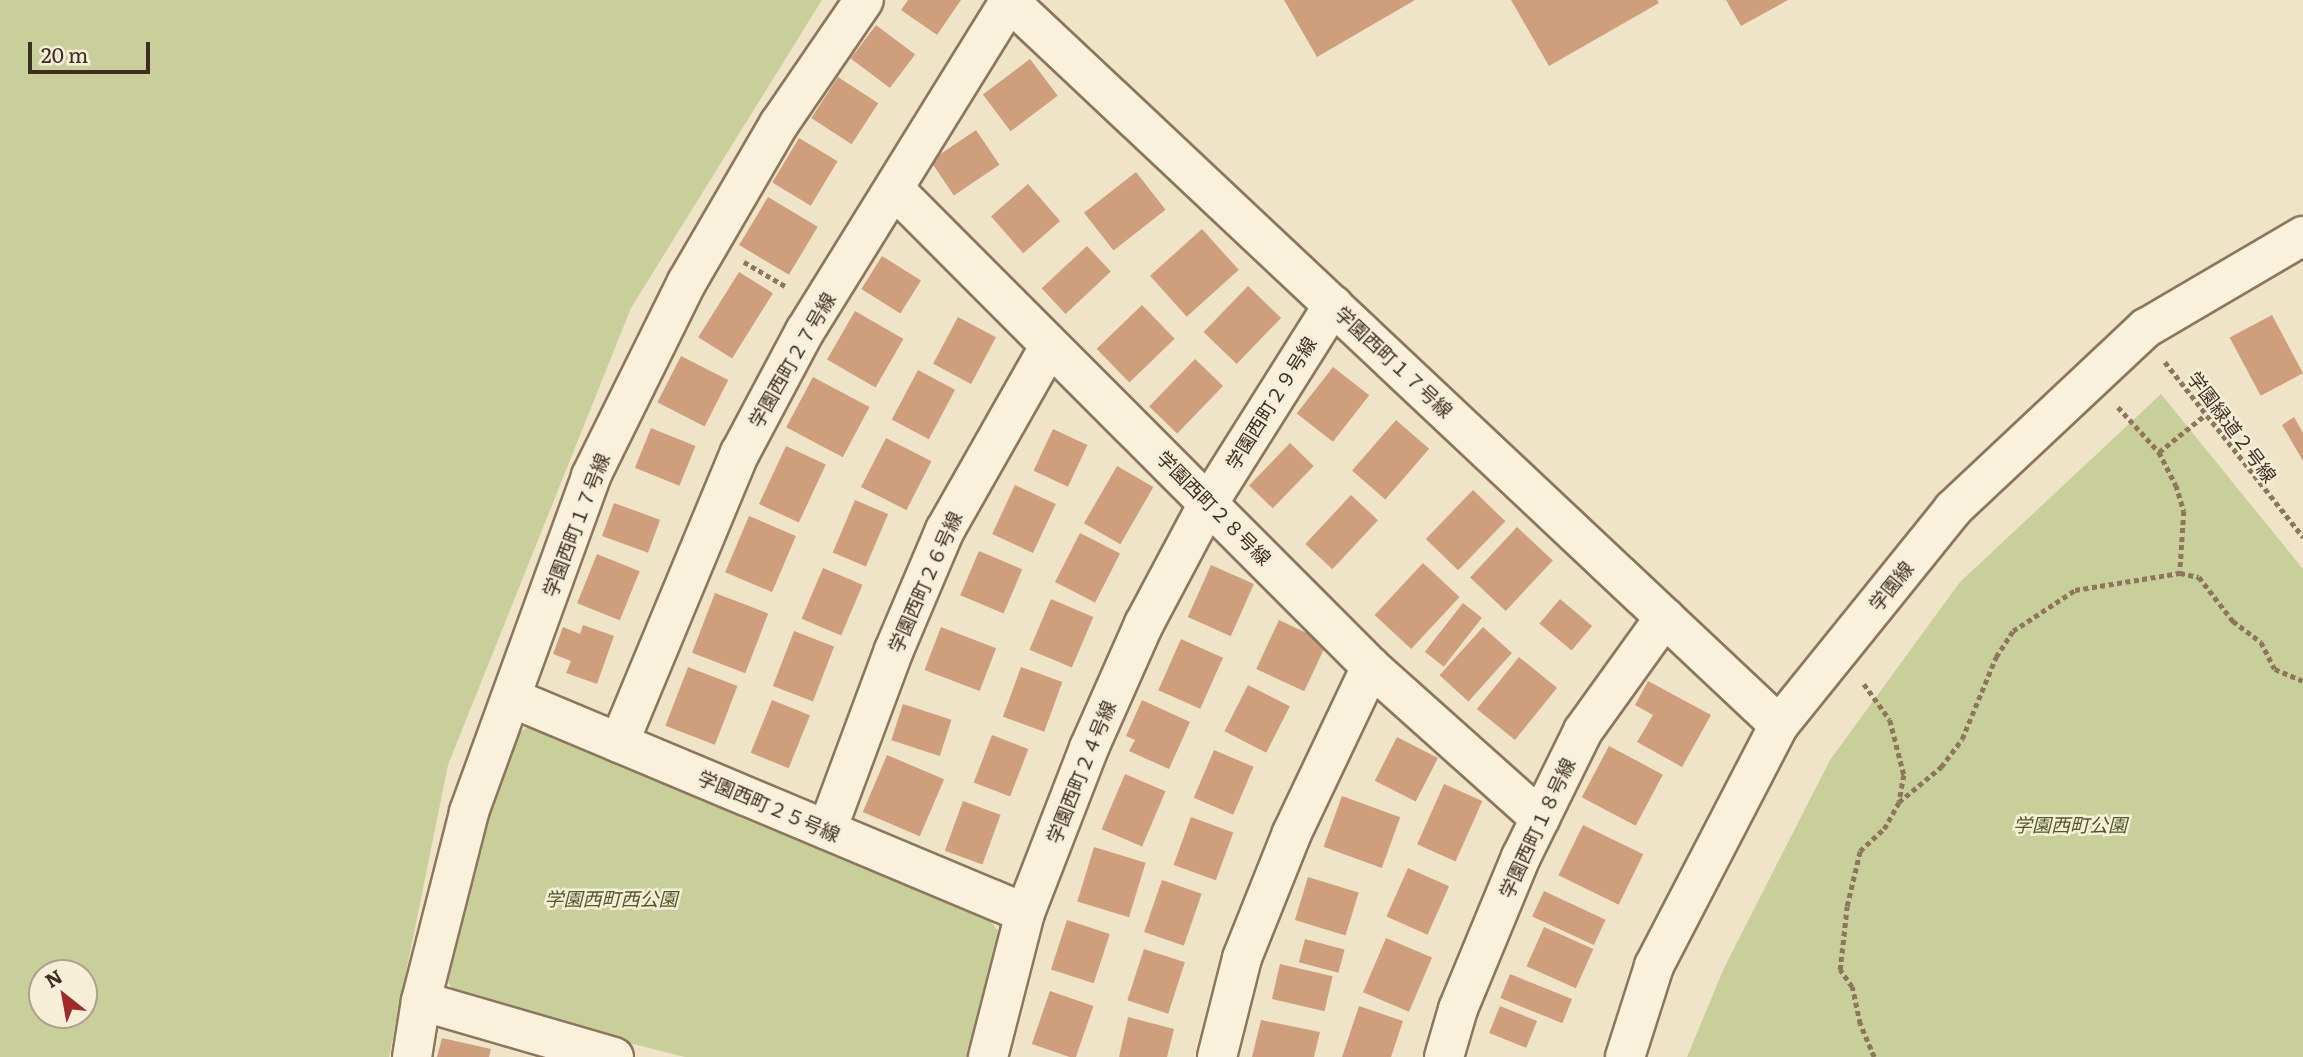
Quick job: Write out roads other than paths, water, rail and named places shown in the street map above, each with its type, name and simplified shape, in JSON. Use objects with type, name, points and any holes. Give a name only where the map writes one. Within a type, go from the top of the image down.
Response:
[{"type":"street","name":"学園西町１７号線","points":[[412,1057],[421,1001],[469,812],[591,476],[711,241],[779,124],[864,0]]},
{"type":"street","name":"学園西町１７号線","points":[[1009,1],[1779,725]]},
{"type":"street","name":"学園西町２７号線","points":[[619,743],[740,453],[820,308],[1009,1]]},
{"type":"street","name":"学園西町２８号線","points":[[895,190],[1371,667],[1540,818]]},
{"type":"street","name":"学園線","points":[[1625,1057],[1654,966],[1779,725],[1953,509],[2146,328],[2303,236]]},
{"type":"street","name":"学園西町２９号線","points":[[1209,502],[1333,305]]},
{"type":"street","name":"学園西町２６号線","points":[[827,830],[894,650],[945,530],[1049,347]]},
{"type":"street","name":"学園西町２４号線","points":[[988,1057],[1025,913],[1133,649],[1209,502]]},
{"type":"street","name":"学園西町１８号線","points":[[1444,1057],[1458,1009],[1540,818],[1583,731],[1665,617]]},
{"type":"street","points":[[1217,1057],[1242,958],[1292,832],[1371,667]]},
{"type":"street","name":"学園西町２５号線","points":[[512,698],[1025,913]]},
{"type":"street","points":[[421,1001],[614,1057]]},
{"type":"park label","name":"学園西町公園","points":[[2070,825]]},
{"type":"park label","name":"学園西町西公園","points":[[611,899]]}]
